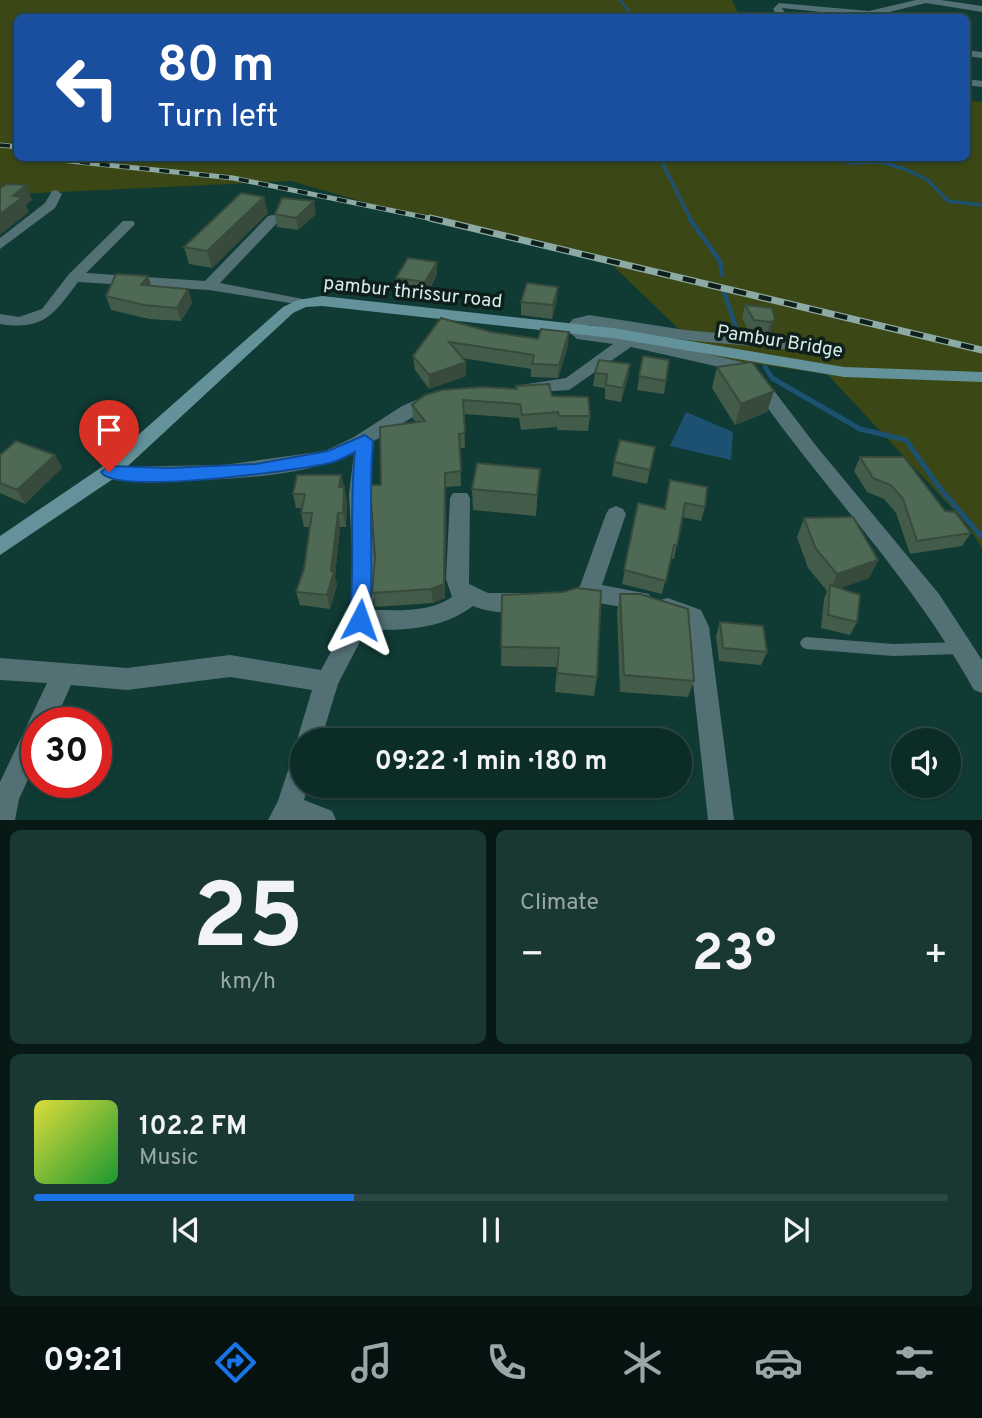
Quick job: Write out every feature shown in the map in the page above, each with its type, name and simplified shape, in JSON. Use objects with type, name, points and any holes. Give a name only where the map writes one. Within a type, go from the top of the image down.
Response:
[{"type":"main road","name":"pambur thrissur road","points":[[0,547],[109,472],[288,310],[303,303],[322,301],[573,328]]},
{"type":"main road","name":"Pambur Bridge","points":[[573,328],[844,372],[982,377]]},
{"type":"street","points":[[781,14],[777,9],[779,5],[872,14],[925,0],[982,9]]},
{"type":"street","points":[[963,7],[964,14]]},
{"type":"street","points":[[0,244],[50,205],[56,194]]},
{"type":"street","points":[[209,286],[273,219]]},
{"type":"street","points":[[0,319],[34,319],[47,312],[74,277],[128,224]]},
{"type":"street","points":[[74,277],[209,286],[303,303]]},
{"type":"street","points":[[837,349],[685,335],[589,320],[578,322],[573,328],[583,336],[628,341],[742,367],[753,375],[964,648],[982,682]]},
{"type":"street","points":[[512,389],[563,386],[628,341]]},
{"type":"street","points":[[109,472],[170,475],[256,470],[331,456],[365,441],[418,403],[450,394]]},
{"type":"street","points":[[313,728],[327,681],[360,620],[364,571],[359,494],[365,441]]},
{"type":"street","points":[[460,498],[457,579],[459,590],[469,597],[486,602],[552,602],[582,597],[589,592],[616,514]]},
{"type":"street","points":[[589,592],[669,607],[693,617],[698,627],[721,820]]},
{"type":"street","points":[[360,620],[433,619],[450,612],[469,597]]},
{"type":"street","points":[[0,668],[127,679],[230,666],[327,681]]},
{"type":"street","points":[[49,707],[64,674]]},
{"type":"street","points":[[1,820],[6,797],[21,765]]},
{"type":"street","points":[[285,813],[323,820]]},
{"type":"lane","points":[[806,643],[893,650],[964,648]]},
{"type":"green space","points":[[0,0],[732,0],[739,14],[14,14],[14,161],[970,161],[970,100],[982,102],[982,548],[966,523],[827,374],[708,357],[608,261],[450,227],[291,181],[17,194],[0,200]]},
{"type":"water","points":[[686,412],[733,432],[731,460],[670,446]]},
{"type":"building","points":[[7,184],[26,185],[13,196],[23,197],[0,214],[0,188]]},
{"type":"building","points":[[241,193],[264,197],[207,251],[184,247]]},
{"type":"building","points":[[282,198],[314,201],[296,218],[275,214]]},
{"type":"building","points":[[408,258],[437,262],[425,282],[396,278]]},
{"type":"building","points":[[116,274],[148,276],[141,285],[188,289],[177,308],[144,305],[106,296]]},
{"type":"building","points":[[527,283],[558,287],[553,305],[521,302]]},
{"type":"building","points":[[745,305],[772,308],[775,319],[771,322],[754,320]]},
{"type":"building","points":[[441,318],[491,332],[538,339],[541,329],[569,332],[559,365],[532,364],[534,355],[449,342],[466,362],[429,375],[413,356]]},
{"type":"building","points":[[643,356],[669,360],[666,381],[639,376]]},
{"type":"building","points":[[599,360],[630,364],[623,388],[606,385],[607,374],[595,373]]},
{"type":"building","points":[[752,362],[774,391],[741,404],[717,367]]},
{"type":"building","points":[[549,384],[552,396],[588,397],[590,416],[559,416],[558,412],[522,415],[520,404],[463,400],[465,433],[459,434],[461,471],[445,473],[444,584],[431,589],[372,593],[375,557],[370,485],[381,485],[380,427],[425,421],[412,405],[425,395],[442,390],[481,387],[517,389],[516,386]]},
{"type":"building","points":[[620,440],[655,447],[650,470],[614,462]]},
{"type":"building","points":[[16,441],[55,455],[17,490],[0,483],[0,455]]},
{"type":"building","points":[[860,457],[904,457],[945,511],[955,512],[971,533],[917,541],[903,499],[891,485],[873,478]]},
{"type":"building","points":[[477,463],[540,469],[537,495],[472,489]]},
{"type":"building","points":[[297,475],[341,475],[339,487],[344,487],[343,513],[338,513],[331,571],[334,572],[327,595],[296,592],[304,569],[312,513],[301,513],[305,494],[293,494]]},
{"type":"building","points":[[670,480],[707,487],[705,507],[685,503],[677,546],[674,545],[666,581],[624,570],[638,503],[665,509]]},
{"type":"building","points":[[853,517],[878,560],[837,574],[816,549],[804,518]]},
{"type":"building","points":[[830,585],[860,595],[857,622],[828,615]]},
{"type":"building","points":[[577,588],[601,591],[597,677],[557,673],[559,648],[501,647],[502,595],[563,592]]},
{"type":"building","points":[[620,594],[640,594],[688,609],[694,681],[624,675]]},
{"type":"building","points":[[720,622],[763,626],[767,652],[723,648]]},
{"type":"waterway","points":[[620,0],[631,14]]},
{"type":"waterway","points":[[662,161],[691,220]]},
{"type":"waterway","points":[[842,161],[881,162],[905,169],[928,180],[948,201],[982,205]]},
{"type":"waterway","points":[[689,218],[720,261],[722,275]]},
{"type":"waterway","points":[[724,292],[737,330],[752,338]]},
{"type":"waterway","points":[[765,367],[770,375]]},
{"type":"waterway","points":[[769,373],[772,378],[860,429],[906,440],[939,487],[982,537]]},
{"type":"railway","points":[[0,145],[14,147]]},
{"type":"railway","points":[[69,161],[233,178],[438,220]]},
{"type":"railway","points":[[430,218],[982,350]]},
{"type":"route","points":[[109,472],[170,475],[256,470],[331,456],[365,441],[359,494],[364,571],[360,620]]}]
